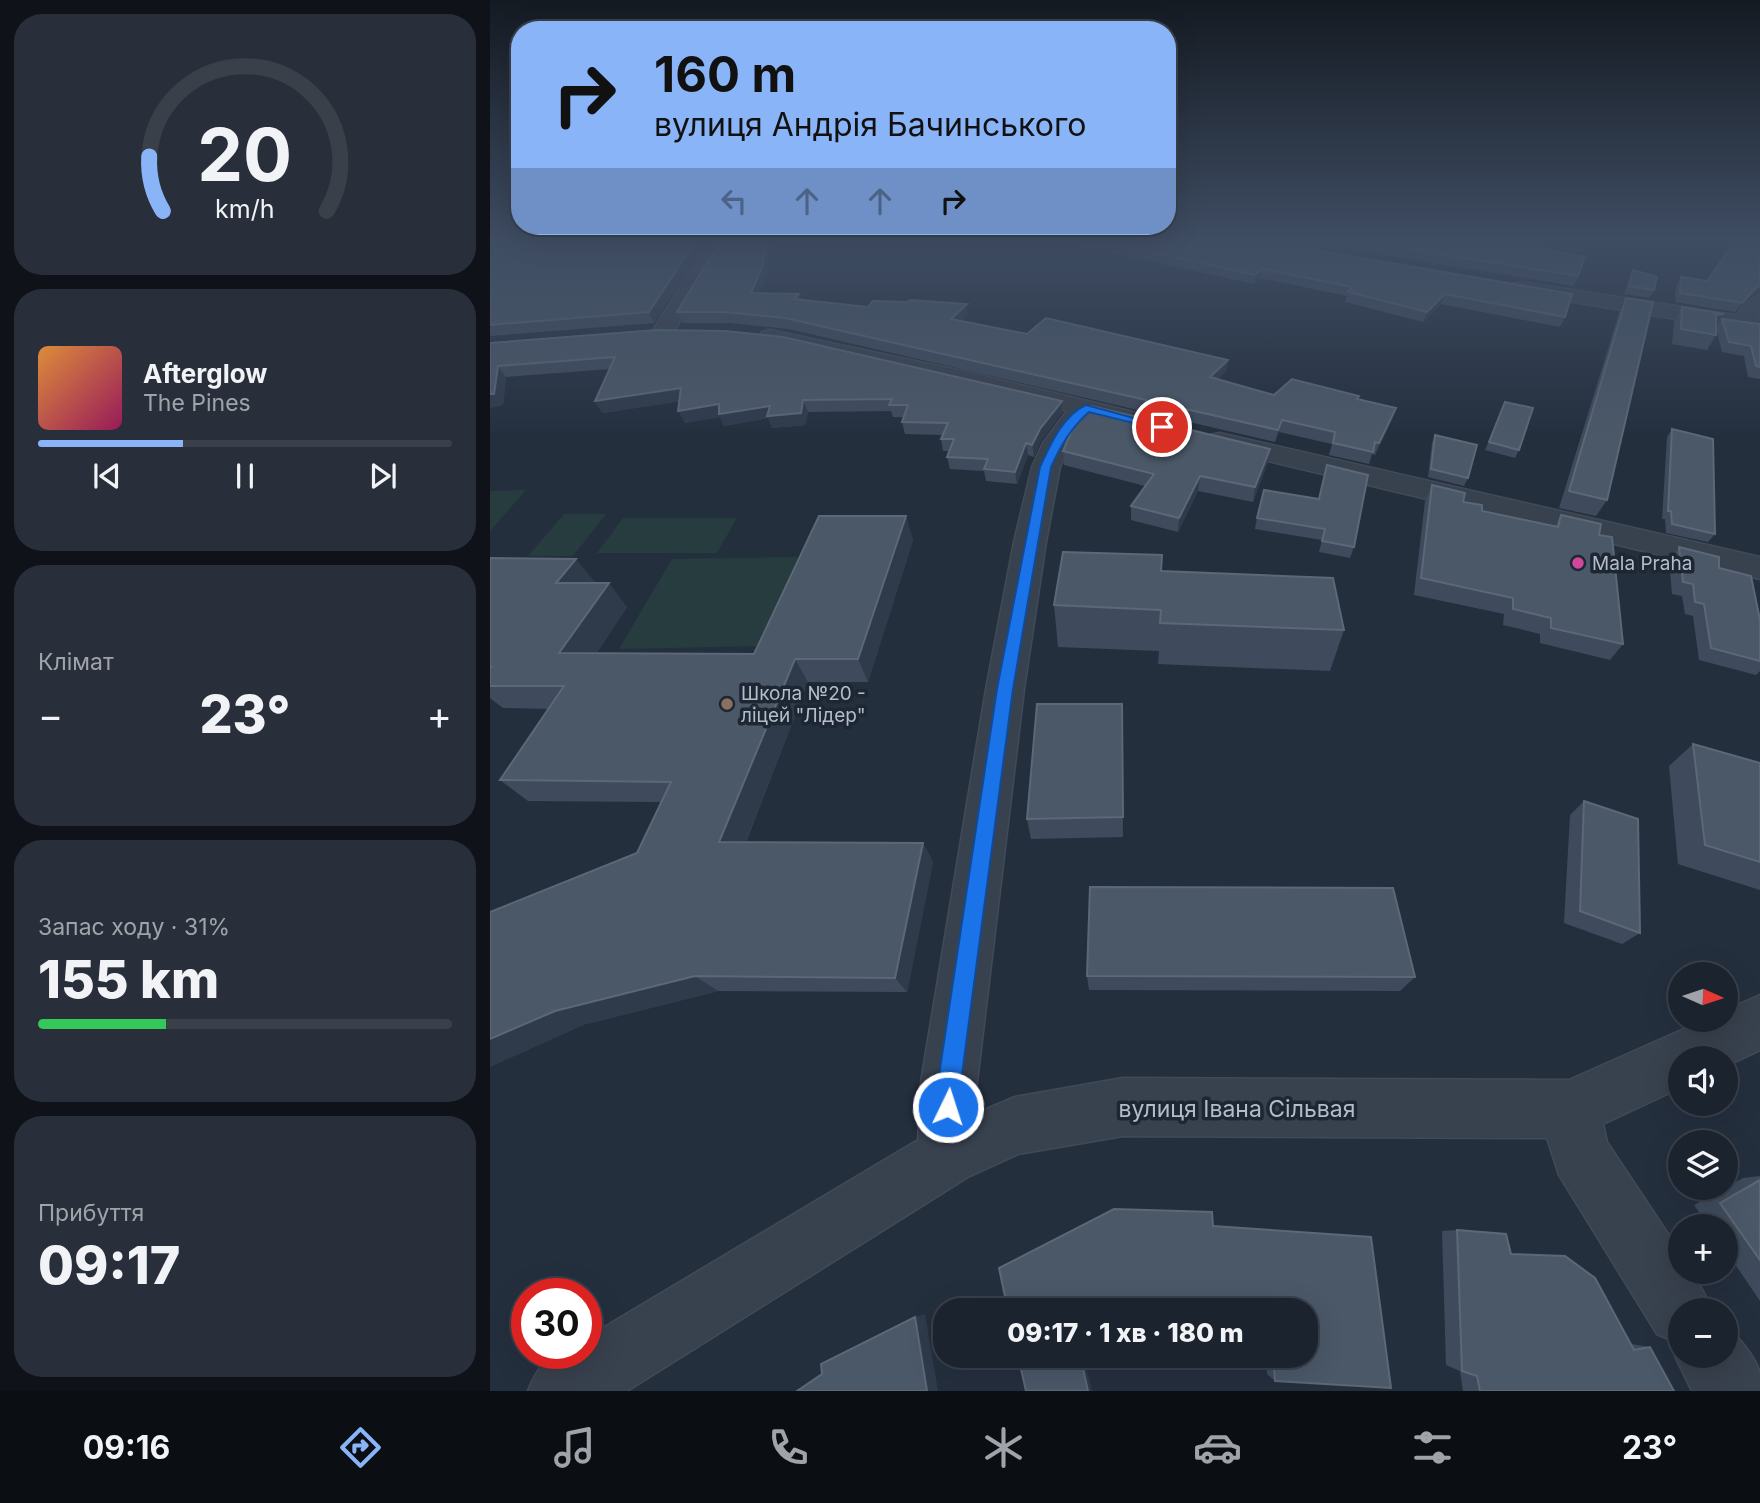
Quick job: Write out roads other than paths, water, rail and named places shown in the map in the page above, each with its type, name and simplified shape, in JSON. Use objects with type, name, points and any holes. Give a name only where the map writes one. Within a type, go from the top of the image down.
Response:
[{"type":"street","points":[[671,307],[651,333],[695,332]]},
{"type":"street","points":[[1639,307],[1751,325],[1758,307]]},
{"type":"street","points":[[740,334],[789,339],[832,348],[1167,428]]},
{"type":"street","points":[[947,1156],[949,1082],[1005,689],[1030,542],[1046,467],[1071,422],[1086,408]]},
{"type":"street","points":[[1194,435],[1760,568]]},
{"type":"street","name":"вулиця Івана Сільвая","points":[[1709,1046],[1760,1023]]},
{"type":"street","name":"вулиця Івана Сільвая","points":[[563,1391],[947,1156],[1015,1126],[1123,1107],[1571,1109],[1668,1065]]},
{"type":"street","points":[[1571,1109],[1580,1154],[1672,1298]]},
{"type":"street","points":[[1717,1368],[1732,1391]]},
{"type":"place","name":"Mala Praha","points":[[1578,563]]},
{"type":"place","name":"Школа №20 - ліцей \"Лідер\"","points":[[727,704]]}]
